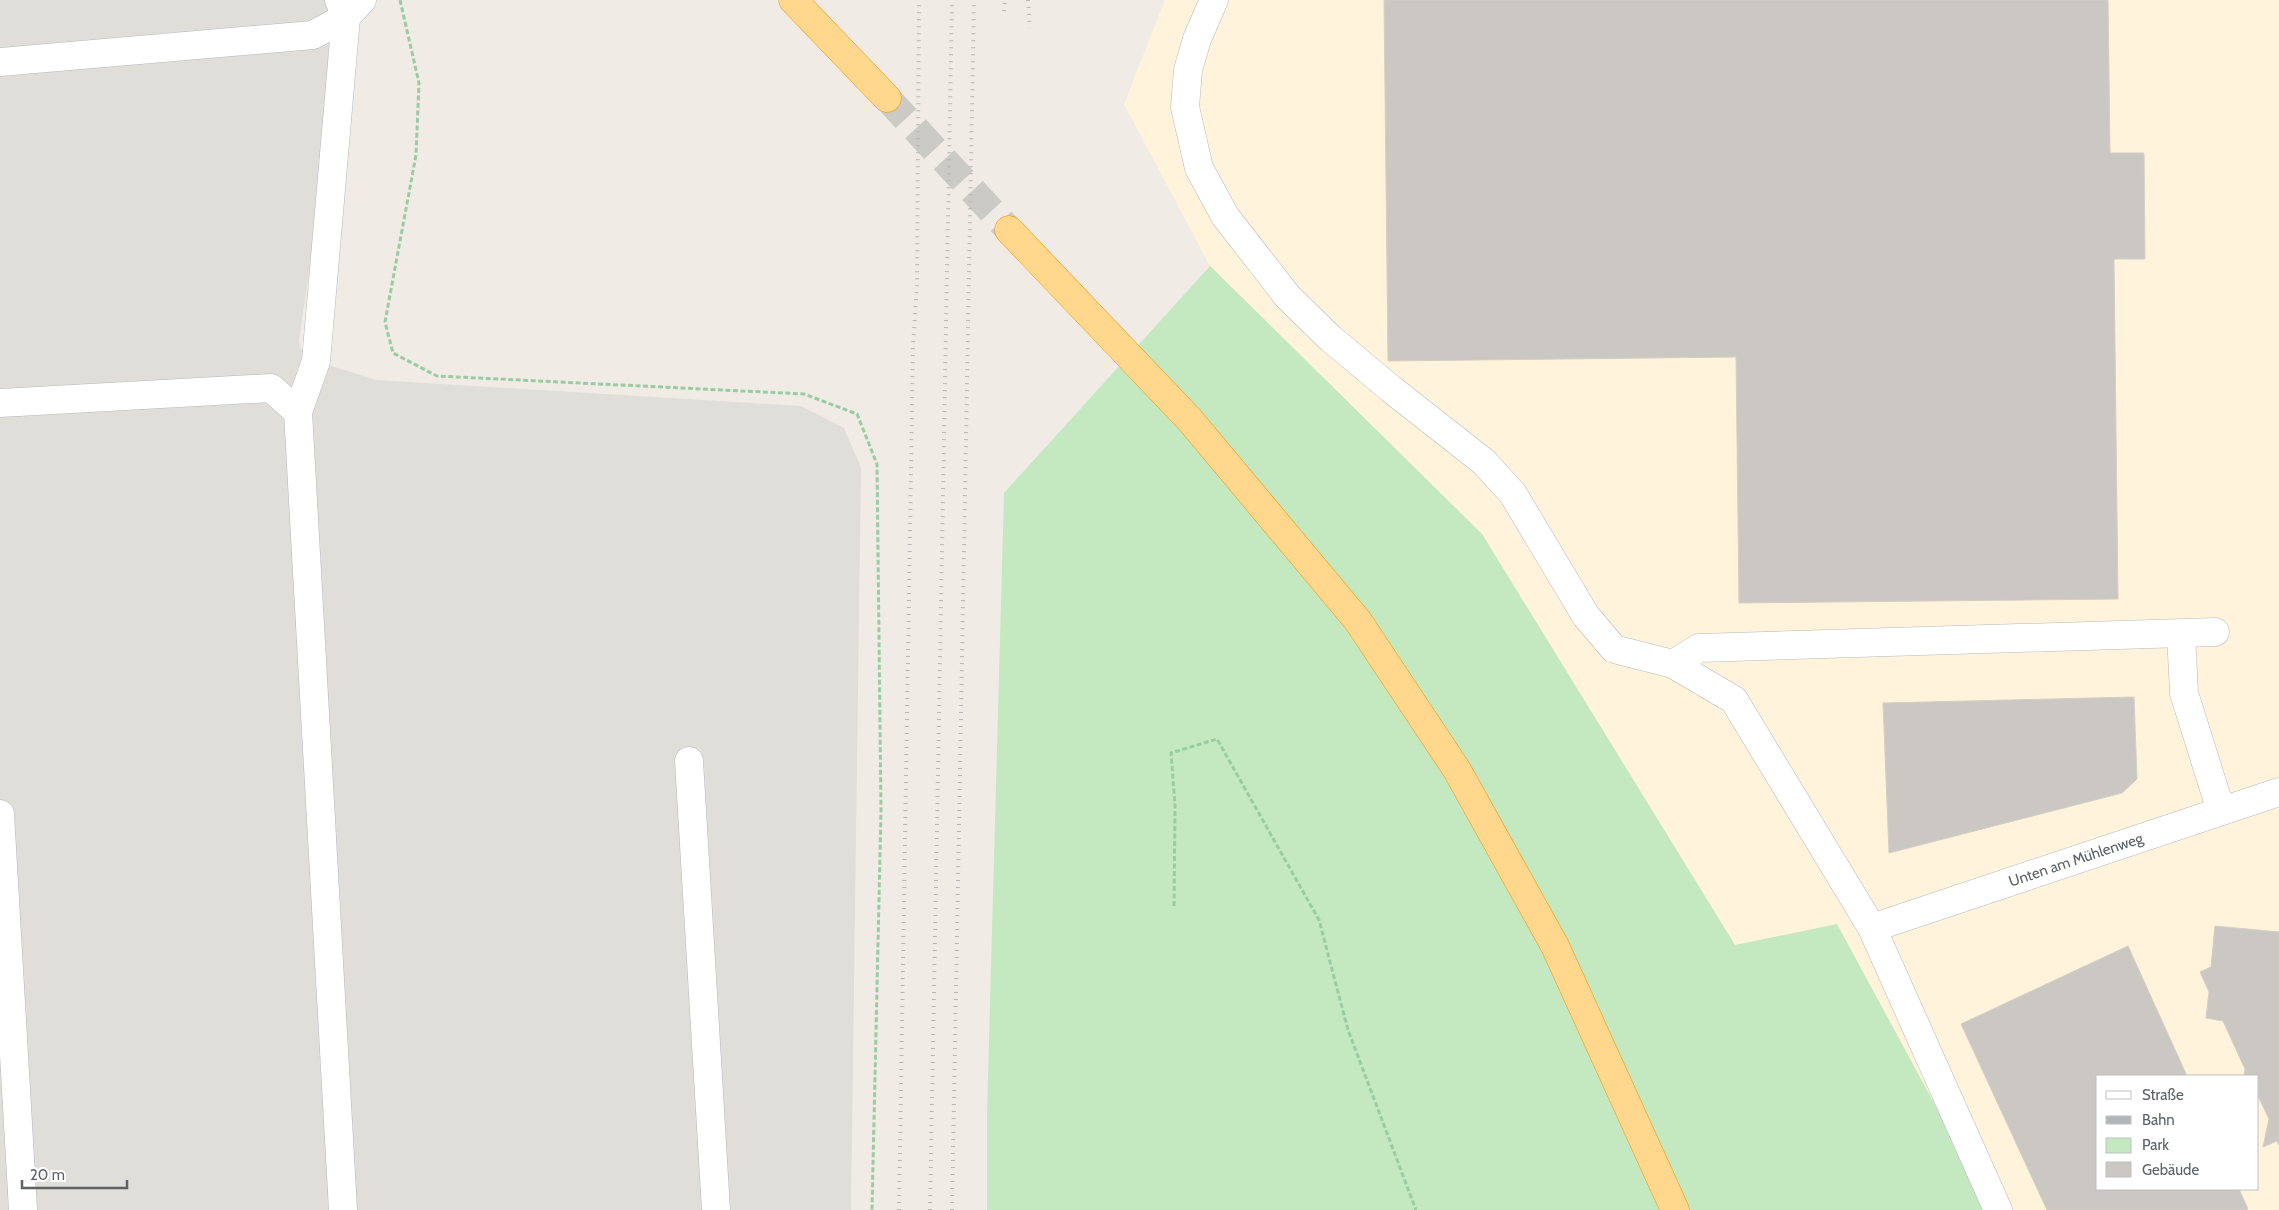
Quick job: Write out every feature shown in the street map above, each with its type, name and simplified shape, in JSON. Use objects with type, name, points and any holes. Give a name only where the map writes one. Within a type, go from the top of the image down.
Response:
[{"type":"highway","points":[[793,0],[887,98]]},
{"type":"highway","points":[[1009,230],[1190,420],[1358,621],[1457,770],[1555,946],[1676,1210]]},
{"type":"street","points":[[1214,0],[1196,39],[1188,70],[1185,107],[1199,168],[1225,216],[1288,297],[1330,338],[1484,462],[1502,481],[1513,494],[1586,616],[1614,649],[1673,664],[1734,700],[1872,928],[1998,1210]]},
{"type":"street","points":[[0,62],[313,34],[349,6]]},
{"type":"street","points":[[343,1210],[298,412],[316,361],[349,6]]},
{"type":"street","points":[[0,403],[271,388],[298,412]]},
{"type":"street","points":[[1673,664],[1699,648],[2216,632],[2204,638],[2194,648],[2183,680],[2184,693],[2221,811]]},
{"type":"street","points":[[689,761],[716,1210]]},
{"type":"street","name":"Unten am Mühlenweg","points":[[1872,928],[2279,792]]},
{"type":"street","points":[[0,814],[23,1210]]},
{"type":"path","points":[[400,0],[419,83],[416,155],[385,322],[393,353],[437,376],[804,394],[857,414],[877,464],[881,811],[872,1210]]},
{"type":"path","points":[[1174,906],[1176,805],[1171,752],[1217,739],[1320,920],[1348,1030],[1416,1210]]},
{"type":"shaded area","points":[[0,0],[330,0],[346,17],[299,340],[300,348],[316,361],[376,380],[801,406],[844,428],[861,468],[851,1210],[0,1210]]},
{"type":"shaded area","points":[[1165,0],[2279,0],[2279,1210],[1992,1210],[1735,945],[1482,534],[1210,266],[1124,104]]},
{"type":"green space","points":[[1210,266],[1482,534],[1735,945],[1837,924],[1992,1210],[987,1210],[987,1114],[1004,493]]},
{"type":"building","points":[[1384,0],[2108,0],[2110,153],[2144,153],[2145,259],[2114,259],[2118,599],[1739,603],[1736,357],[1388,361]]},
{"type":"building","points":[[2134,697],[2137,779],[2122,793],[1889,853],[1883,703]]},
{"type":"building","points":[[2215,926],[2279,932],[2279,1145],[2277,1141],[2263,1147],[2269,1119],[2259,1098],[2259,1075],[2244,1075],[2245,1069],[2223,1021],[2206,1018],[2209,992],[2200,972],[2211,967]]},
{"type":"building","points":[[2128,946],[2187,1075],[2096,1075],[2096,1190],[2239,1190],[2248,1209],[2047,1210],[1961,1024]]},
{"type":"tunnel","points":[[887,98],[1009,230]]},
{"type":"railway","points":[[899,1210],[913,347],[917,286],[919,0]]},
{"type":"railway","points":[[930,1210],[952,0]]},
{"type":"railway","points":[[952,1210],[974,0]]},
{"type":"railway","points":[[1004,11],[1005,0]]},
{"type":"railway","points":[[1028,0],[1030,28]]}]
